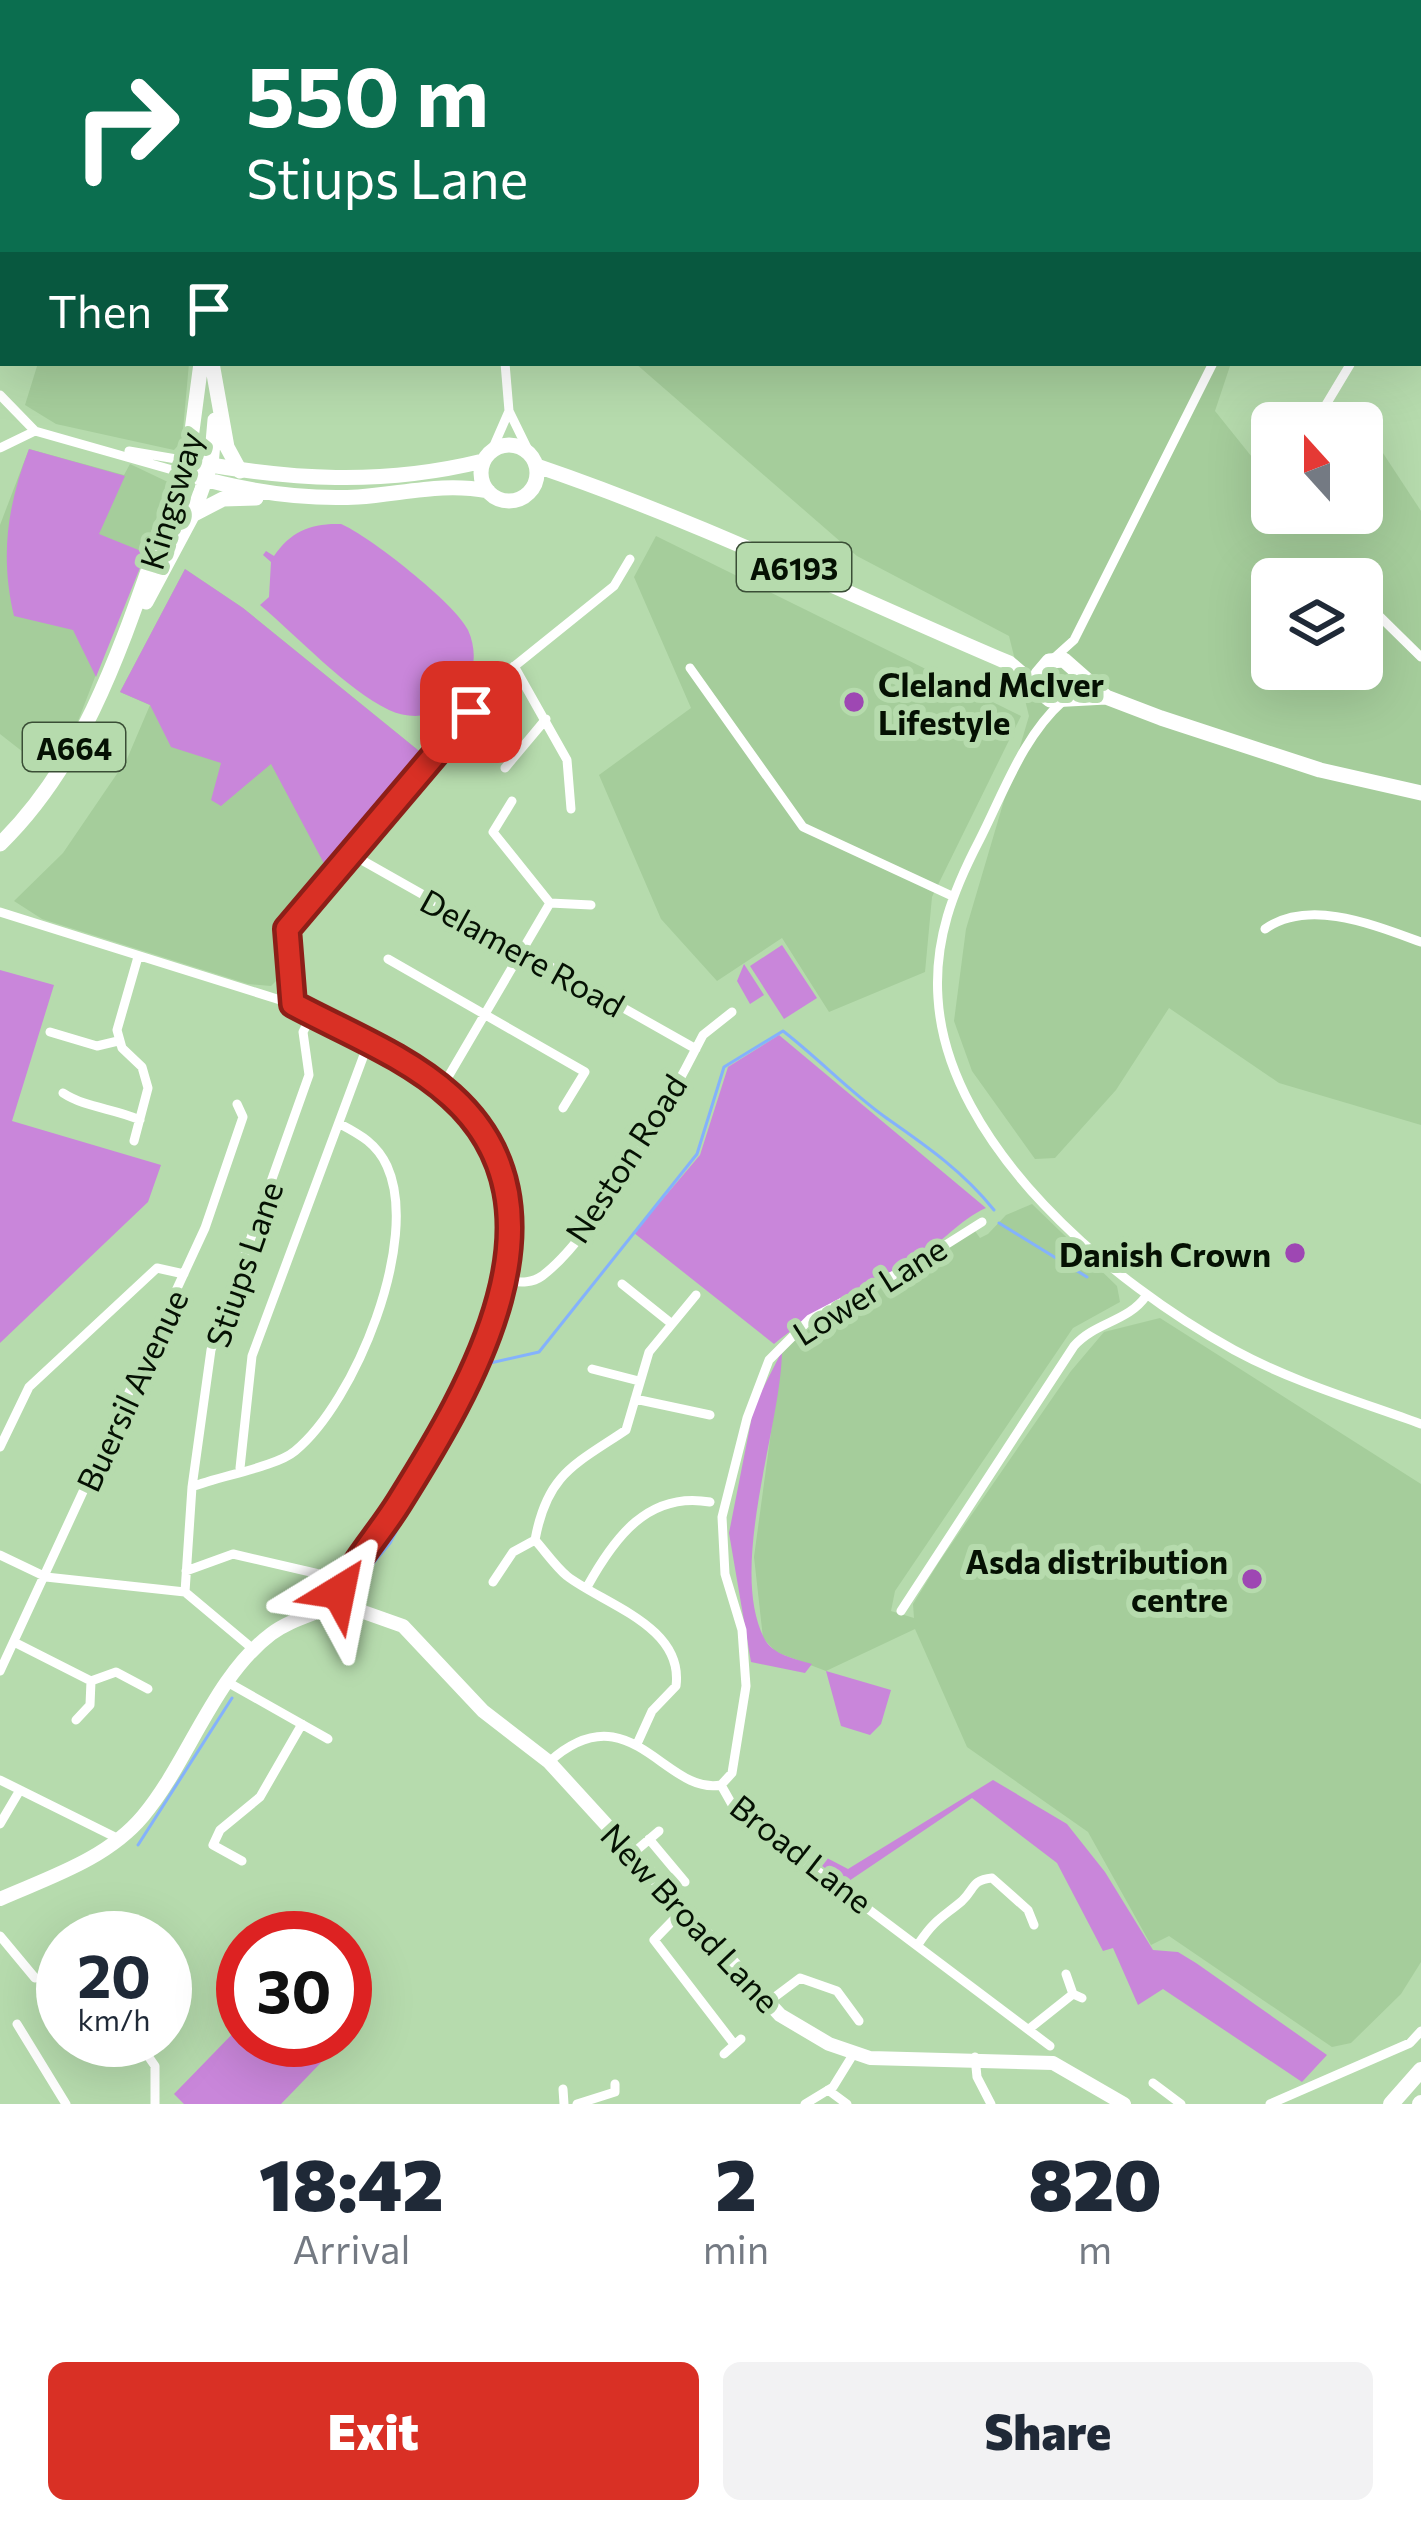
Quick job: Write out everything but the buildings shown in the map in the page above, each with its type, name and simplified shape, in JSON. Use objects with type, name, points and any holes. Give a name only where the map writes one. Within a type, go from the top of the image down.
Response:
[{"type":"highway","points":[[1391,2104],[1421,2070]]},
{"type":"main road","name":"Kingsway","points":[[124,634],[194,514],[201,366]]},
{"type":"main road","name":"Kingsway","points":[[0,844],[68,758],[197,470],[214,411],[212,366]]},
{"type":"main road","name":"A664","points":[[213,366],[226,442],[240,471]]},
{"type":"main road","name":"A6193","points":[[197,470],[304,480],[374,480],[488,455],[508,444],[534,468],[576,479],[1009,662],[1039,689],[1067,699]]},
{"type":"main road","points":[[488,455],[481,477],[488,491]]},
{"type":"main road","name":"A6193","points":[[194,514],[232,498],[356,497],[438,485],[488,491],[513,501],[534,468]]},
{"type":"main road","name":"A6193","points":[[197,470],[307,496]]},
{"type":"main road","name":"A6193","points":[[1009,662],[1049,662],[1076,672]]},
{"type":"main road","points":[[1039,689],[1049,662]]},
{"type":"main road","points":[[1106,698],[1076,672],[1067,699],[1106,698],[1262,752],[1421,793]]},
{"type":"main road","points":[[0,1899],[78,1865],[119,1839],[143,1816],[253,1649],[286,1623],[338,1603],[403,1626],[483,1711],[549,1762]]},
{"type":"main road","name":"New Broad Lane","points":[[549,1762],[768,2002],[829,2044],[870,2058],[975,2057],[1053,2063],[1123,2104]]},
{"type":"street","points":[[505,366],[509,411],[534,468]]},
{"type":"street","points":[[1049,662],[1074,640],[1211,366]]},
{"type":"street","points":[[1328,402],[1349,366]]},
{"type":"street","points":[[0,396],[35,431],[197,470]]},
{"type":"street","points":[[488,455],[509,411]]},
{"type":"street","points":[[0,448],[35,431]]},
{"type":"street","points":[[293,1004],[287,929],[514,666],[614,586],[630,559]]},
{"type":"street","points":[[1383,620],[1421,657]]},
{"type":"street","points":[[1074,640],[1076,672]]},
{"type":"street","points":[[514,666],[567,760],[571,809]]},
{"type":"street","points":[[690,668],[803,827],[952,896]]},
{"type":"street","points":[[1039,689],[1040,722]]},
{"type":"street","points":[[1067,699],[1040,722],[952,896],[938,954],[937,994],[943,1033],[960,1085],[1038,1196],[1146,1296],[1274,1369],[1421,1424]]},
{"type":"street","points":[[505,768],[546,718]]},
{"type":"street","points":[[512,802],[493,832],[550,903],[591,905]]},
{"type":"street","name":"Delamere Road","points":[[351,854],[696,1048]]},
{"type":"street","points":[[441,1089],[550,903]]},
{"type":"street","points":[[0,911],[293,1004],[441,1089],[490,1150],[514,1219],[506,1281],[476,1364],[403,1497],[345,1580],[338,1603]]},
{"type":"street","points":[[1265,929],[1288,915],[1310,913],[1421,942]]},
{"type":"street","points":[[118,1041],[138,957]]},
{"type":"street","points":[[388,959],[585,1072],[562,1108]]},
{"type":"street","name":"Neston Road","points":[[506,1281],[528,1282],[542,1276],[579,1236],[703,1034],[731,1012]]},
{"type":"street","name":"Stiups Lane","points":[[185,1592],[192,1487],[211,1350],[309,1075],[303,1032],[312,1014]]},
{"type":"street","points":[[50,1032],[67,1031],[97,1046],[118,1041]]},
{"type":"street","points":[[118,1041],[142,1067],[148,1088],[134,1141]]},
{"type":"street","points":[[240,1468],[252,1356],[368,1044]]},
{"type":"street","points":[[63,1093],[82,1105],[105,1104],[140,1120]]},
{"type":"street","name":"Buersil Avenue","points":[[0,1671],[184,1274],[244,1118],[238,1104]]},
{"type":"street","points":[[192,1487],[240,1468],[290,1456],[314,1434],[342,1393],[374,1319],[397,1243],[398,1201],[387,1165],[369,1139],[340,1124]]},
{"type":"street","name":"Lower Lane","points":[[721,1785],[732,1773],[746,1686],[742,1630],[724,1574],[722,1517],[763,1373],[780,1346],[810,1319],[980,1226]]},
{"type":"street","points":[[0,1447],[29,1387],[157,1268],[184,1274]]},
{"type":"street","points":[[622,1284],[672,1324]]},
{"type":"street","points":[[536,1540],[544,1496],[562,1473],[626,1430],[649,1352],[696,1294]]},
{"type":"street","points":[[901,1611],[1074,1346],[1097,1326],[1132,1312],[1146,1296]]},
{"type":"street","points":[[592,1369],[639,1381]]},
{"type":"street","points":[[635,1399],[710,1415]]},
{"type":"street","points":[[587,1587],[614,1538],[652,1510],[686,1498],[710,1502]]},
{"type":"street","points":[[493,1582],[513,1552],[536,1540]]},
{"type":"street","points":[[536,1540],[566,1575],[638,1617],[676,1667],[676,1686],[652,1711],[637,1744],[592,1737],[567,1746],[549,1762]]},
{"type":"street","points":[[186,1571],[233,1554],[345,1580]]},
{"type":"street","points":[[0,1555],[46,1577],[185,1592],[253,1649]]},
{"type":"street","points":[[14,1642],[91,1681],[116,1672],[148,1689]]},
{"type":"street","points":[[76,1720],[90,1705],[91,1681]]},
{"type":"street","points":[[230,1684],[328,1739]]},
{"type":"street","points":[[242,1861],[213,1844],[220,1830],[260,1797],[302,1724]]},
{"type":"street","name":"Broad Lane","points":[[637,1744],[699,1783],[721,1785],[734,1808],[919,1942],[1050,2046]]},
{"type":"street","points":[[0,1780],[119,1839]]},
{"type":"street","points":[[0,1824],[20,1790]]},
{"type":"street","points":[[632,1854],[659,1831]]},
{"type":"street","points":[[649,1839],[685,1882]]},
{"type":"street","points":[[919,1942],[937,1915],[963,1900],[972,1883],[982,1879],[992,1878],[1012,1894],[1034,1925]]},
{"type":"street","points":[[684,1910],[654,1940],[738,2042],[724,2054]]},
{"type":"street","points":[[0,1936],[35,1978]]},
{"type":"street","points":[[1029,2029],[1077,1996],[1066,1974]]},
{"type":"street","points":[[768,2002],[800,1978],[836,1991],[860,2021]]},
{"type":"street","points":[[17,2024],[65,2104]]},
{"type":"street","points":[[1270,2104],[1409,2043],[1421,2031]]},
{"type":"street","points":[[805,2104],[828,2090],[854,2053]]},
{"type":"street","points":[[975,2057],[977,2077],[991,2104]]},
{"type":"street","points":[[155,2067],[155,2104]]},
{"type":"street","points":[[1153,2083],[1168,2100],[1181,2104]]},
{"type":"street","points":[[563,2090],[564,2104]]},
{"type":"street","points":[[828,2090],[847,2104]]},
{"type":"street","points":[[577,2104],[616,2091]]},
{"type":"shaded area","points":[[37,366],[189,366],[182,441],[174,450],[56,424],[25,405]]},
{"type":"shaded area","points":[[638,366],[1230,366],[1215,411],[1251,456],[1251,534],[1383,534],[1383,453],[1421,511],[1421,1125],[1279,1083],[1169,1008],[1116,1090],[1055,1158],[1035,1159],[972,1071],[954,1021],[966,929],[1029,716],[1009,636],[857,556]]},
{"type":"shaded area","points":[[29,449],[124,475],[130,464],[170,483],[78,721],[46,770],[0,734],[0,525]]},
{"type":"shaded area","points":[[29,449],[125,476],[99,534],[146,553],[96,677],[73,630],[14,616],[7,573],[8,532]]},
{"type":"shaded area","points":[[341,524],[410,571],[468,630],[473,667],[457,698],[443,709],[408,716],[373,701],[260,605],[269,597],[271,562],[263,555],[266,551],[274,556],[303,530]]},
{"type":"shaded area","points":[[656,536],[1021,716],[932,897],[925,972],[829,1012],[782,938],[717,981],[661,919],[599,775],[691,708],[634,577]]},
{"type":"shaded area","points":[[185,569],[243,608],[424,755],[282,926],[284,973],[271,986],[248,984],[42,919],[14,901],[63,853],[127,759],[150,705],[120,692]]},
{"type":"shaded area","points":[[185,569],[243,608],[424,755],[328,871],[271,764],[221,806],[211,800],[221,763],[171,747],[150,705],[120,692]]},
{"type":"shaded area","points":[[782,945],[817,998],[784,1019],[750,966]]},
{"type":"shaded area","points":[[744,964],[764,995],[750,1004],[737,981]]},
{"type":"shaded area","points":[[0,970],[54,985],[12,1121],[161,1165],[148,1202],[0,1343]]},
{"type":"shaded area","points":[[779,1035],[986,1208],[918,1258],[826,1308],[774,1344],[634,1233],[700,1155],[728,1067]]},
{"type":"shaded area","points":[[1032,1204],[1117,1286],[1120,1302],[1073,1328],[895,1591],[891,1611],[914,1618],[913,1604],[939,1562],[1071,1371],[1104,1332],[1160,1318],[1421,1484],[1421,1962],[1401,1994],[1351,2043],[1332,2047],[1169,1936],[1151,1945],[1088,1832],[967,1747],[915,1629],[826,1671],[776,1652],[763,1638],[754,1557],[782,1351],[811,1327],[975,1231],[980,1238],[988,1234],[1006,1215]]},
{"type":"shaded area","points":[[782,1351],[751,1574],[754,1608],[764,1638],[778,1652],[812,1664],[805,1673],[751,1662],[729,1533],[754,1406]]},
{"type":"shaded area","points":[[826,1671],[891,1690],[881,1724],[870,1735],[841,1726]]},
{"type":"shaded area","points":[[993,1780],[1067,1824],[1105,1872],[1153,1950],[1178,1952],[1327,2055],[1302,2082],[1163,1989],[1138,2005],[1113,1948],[1103,1951],[1057,1863],[972,1798],[846,1883],[766,1826],[848,1869]]},
{"type":"shaded area","points":[[216,2051],[216,2067],[317,2067],[281,2104],[184,2104],[174,2094]]},
{"type":"waterway","points":[[356,1584],[390,1543],[486,1364],[539,1352],[697,1154],[724,1067],[783,1031],[872,1107],[929,1148],[994,1210]]},
{"type":"waterway","points":[[999,1223],[1087,1277]]},
{"type":"waterway","points":[[138,1845],[232,1698]]},
{"type":"place","name":"Cleland McIver Lifestyle","points":[[854,702]]},
{"type":"place","name":"Danish Crown","points":[[1295,1253]]},
{"type":"place","name":"Asda distribution centre","points":[[1252,1579]]},
{"type":"route","points":[[339,1592],[403,1497],[476,1363],[506,1281],[514,1219],[490,1150],[453,1097],[401,1062],[293,1004],[287,929],[471,712]]}]
